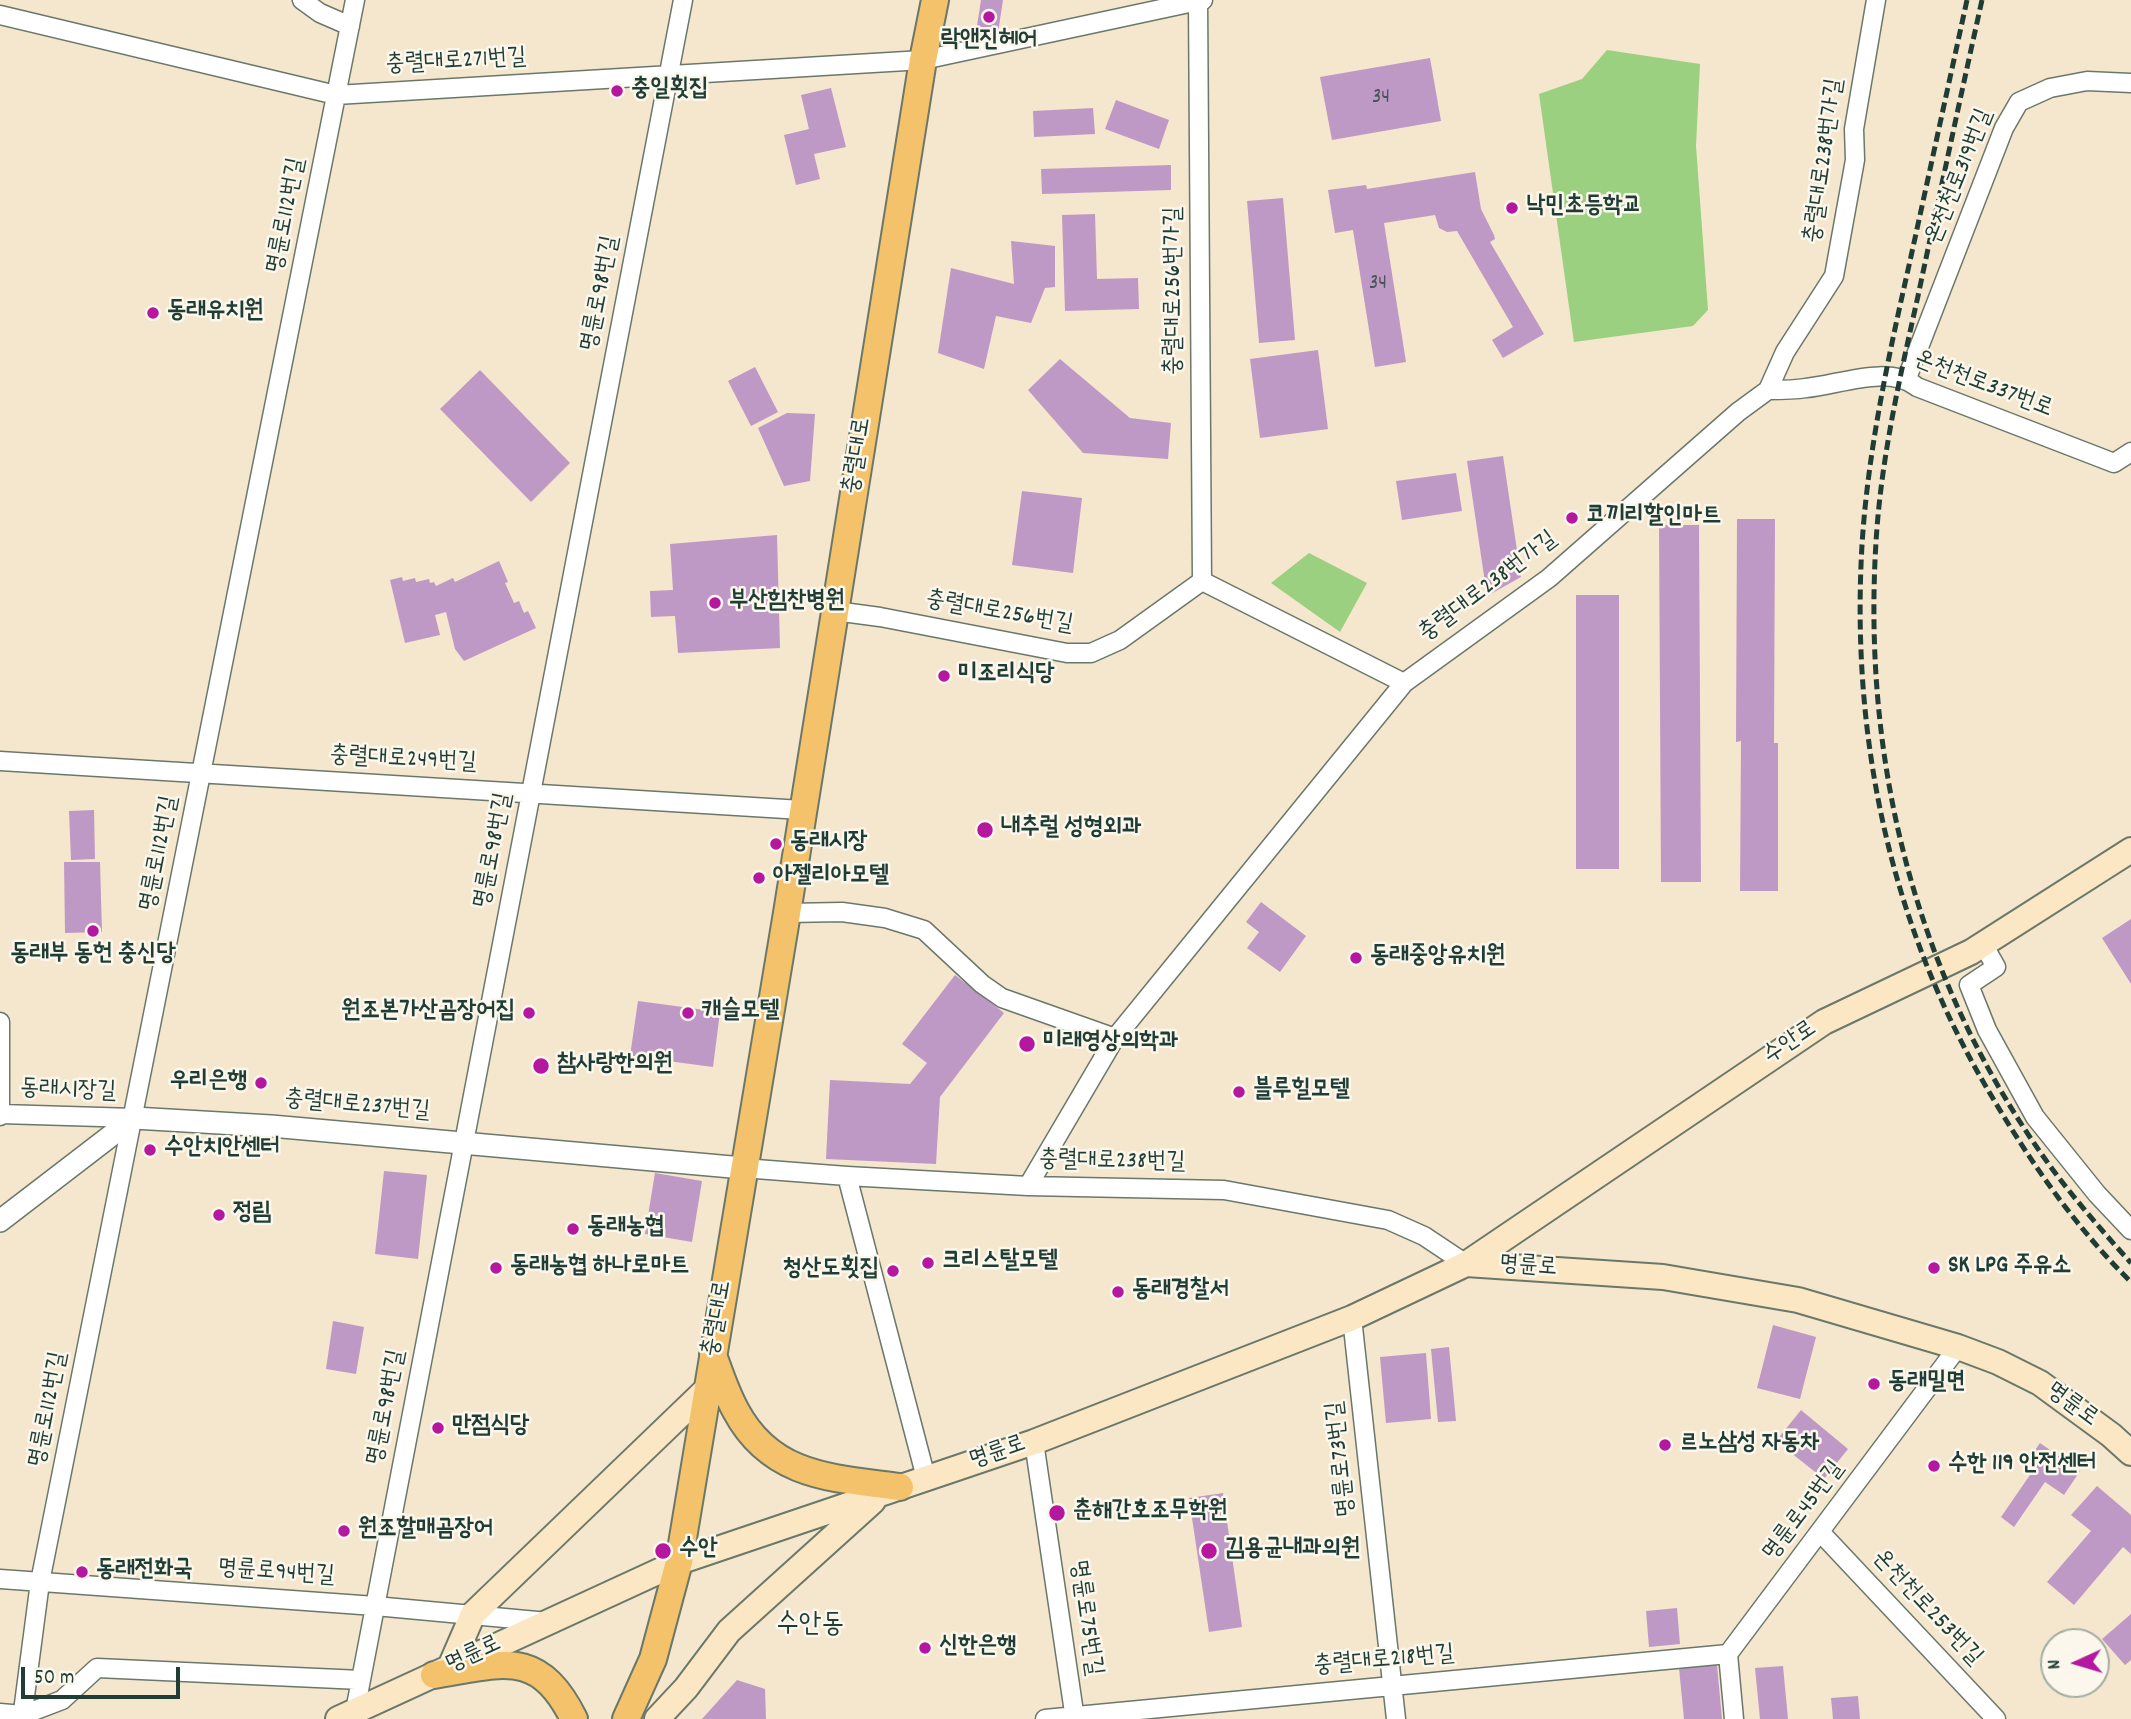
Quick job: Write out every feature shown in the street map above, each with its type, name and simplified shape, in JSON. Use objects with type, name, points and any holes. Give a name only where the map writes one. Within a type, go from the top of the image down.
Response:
[{"type":"main road","name":"충렬대로","points":[[626,1719],[653,1659],[679,1562],[787,913],[923,60],[935,0]]},
{"type":"main road","name":"수안로","points":[[1466,1264],[1824,1022],[1983,944],[2131,850]]},
{"type":"main road","name":"명륜로","points":[[346,1715],[679,1562],[1034,1442],[1352,1318],[1466,1264],[1662,1277],[1798,1300],[1958,1347],[1998,1362],[2040,1383],[2131,1452]]},
{"type":"main road","points":[[713,1355],[736,1412],[760,1441],[784,1462],[818,1475],[891,1490]]},
{"type":"main road","points":[[442,1671],[473,1614],[708,1388]]},
{"type":"main road","points":[[657,1719],[686,1688],[729,1631],[891,1490]]},
{"type":"main road","points":[[442,1671],[497,1665],[519,1666],[546,1678],[566,1703],[574,1719]]},
{"type":"street","points":[[302,0],[320,13],[350,26]]},
{"type":"street","name":"명륜로112번길","points":[[22,1717],[40,1582],[355,0]]},
{"type":"street","name":"명륜로98번길","points":[[346,1715],[361,1680],[683,0]]},
{"type":"street","name":"충렬대로271번길","points":[[0,15],[336,95],[923,60],[1200,0]]},
{"type":"street","name":"충렬대로256번가길","points":[[1200,0],[1202,581]]},
{"type":"street","name":"충렬대로238번가길","points":[[1028,1186],[1115,1038],[1404,682],[1549,578],[1738,412],[1768,390],[1785,352],[1834,276],[1855,160],[1854,129],[1876,0]]},
{"type":"street","name":"온천천로319번길","points":[[1907,379],[2004,128],[2019,102],[2050,88],[2087,81],[2131,83]]},
{"type":"street","name":"온천천로337번로","points":[[1768,390],[1807,388],[1867,377],[1907,379],[1917,387],[2114,463],[2131,452]]},
{"type":"street","points":[[1202,581],[1404,682]]},
{"type":"street","name":"충렬대로256번길","points":[[835,611],[880,617],[1067,653],[1091,653],[1120,640],[1202,581]]},
{"type":"street","name":"충렬대로249번길","points":[[0,761],[802,810]]},
{"type":"street","points":[[787,913],[842,912],[885,918],[924,930],[982,984],[1002,998],[1115,1038]]},
{"type":"street","points":[[1983,944],[1996,967],[1969,985],[1987,1030],[2035,1117],[2097,1194],[2131,1229]]},
{"type":"street","name":"동래시장길","points":[[0,1022],[1,1115],[134,1118]]},
{"type":"street","points":[[0,1221],[134,1118]]},
{"type":"street","name":"충렬대로237번길","points":[[134,1118],[271,1126],[743,1168]]},
{"type":"street","name":"충렬대로238번길","points":[[743,1168],[1028,1186],[1224,1191],[1388,1220],[1424,1237],[1466,1264]]},
{"type":"street","points":[[846,1176],[926,1478]]},
{"type":"street","name":"명륜로73번길","points":[[1352,1318],[1396,1719]]},
{"type":"street","name":"명륜로45번길","points":[[1728,1654],[1958,1347]]},
{"type":"street","name":"명륜로75번길","points":[[1034,1442],[1074,1718]]},
{"type":"street","name":"온천천로253번길","points":[[1821,1533],[1996,1719]]},
{"type":"street","name":"명륜로94번길","points":[[0,1579],[375,1606],[548,1622]]},
{"type":"street","points":[[1728,1654],[1734,1719]]},
{"type":"street","name":"충렬대로218번길","points":[[1045,1719],[1728,1654]]},
{"type":"street","points":[[0,1713],[22,1717],[62,1700],[97,1668],[361,1680]]},
{"type":"green space","points":[[1607,50],[1700,64],[1696,146],[1708,310],[1693,326],[1574,342],[1539,94],[1582,79]]},
{"type":"green space","points":[[1309,553],[1367,583],[1340,632],[1271,583]]},
{"type":"building","name":"락앤진헤어","points":[[981,0],[1003,0],[998,33],[975,39]]},
{"type":"building","points":[[1430,58],[1441,121],[1332,140],[1320,77]]},
{"type":"building","points":[[831,88],[846,147],[814,154],[820,179],[796,185],[784,135],[809,129],[801,95]]},
{"type":"building","points":[[1116,100],[1169,120],[1159,149],[1105,129]]},
{"type":"building","points":[[1093,108],[1095,134],[1034,137],[1033,111]]},
{"type":"building","points":[[1171,165],[1171,190],[1042,194],[1041,169]]},
{"type":"building","points":[[1475,172],[1481,209],[1495,239],[1490,242],[1544,334],[1503,358],[1492,340],[1513,327],[1457,231],[1447,232],[1439,228],[1435,215],[1384,223],[1406,362],[1375,367],[1353,230],[1335,233],[1328,190],[1366,185],[1367,189]]},
{"type":"building","points":[[1283,198],[1295,340],[1259,343],[1247,201]]},
{"type":"building","points":[[1095,214],[1097,279],[1138,278],[1139,309],[1065,311],[1062,215]]},
{"type":"building","points":[[1011,241],[1055,246],[1055,287],[1045,288],[1031,323],[996,316],[984,369],[938,353],[951,268],[1014,284]]},
{"type":"building","points":[[1318,350],[1328,429],[1260,438],[1250,359]]},
{"type":"building","points":[[1060,359],[1130,418],[1171,423],[1168,459],[1083,453],[1028,390]]},
{"type":"building","points":[[755,367],[778,412],[751,426],[728,381]]},
{"type":"building","points":[[480,370],[570,463],[531,502],[440,409]]},
{"type":"building","points":[[787,413],[815,414],[810,481],[784,486],[758,428]]},
{"type":"building","points":[[1503,456],[1521,577],[1487,596],[1467,461]]},
{"type":"building","points":[[1456,473],[1462,511],[1402,520],[1396,481]]},
{"type":"building","points":[[1022,491],[1082,498],[1073,573],[1012,565]]},
{"type":"building","points":[[1737,519],[1775,519],[1774,743],[1778,743],[1778,891],[1740,891],[1741,741],[1736,742]]},
{"type":"building","points":[[1659,525],[1699,525],[1701,882],[1661,882]]},
{"type":"building","name":"부산힘찬병원","points":[[777,535],[780,648],[678,653],[675,616],[651,617],[650,591],[673,590],[670,544]]},
{"type":"building","points":[[499,561],[514,603],[519,601],[524,613],[528,611],[536,628],[464,661],[455,649],[446,612],[435,615],[440,635],[405,643],[390,580],[402,577],[403,581],[415,578],[416,582],[429,579],[430,583],[434,582],[436,586],[453,578],[455,582]]},
{"type":"building","points":[[1576,595],[1619,595],[1619,869],[1576,869]]},
{"type":"building","points":[[94,810],[95,859],[71,860],[69,811]]},
{"type":"building","points":[[64,862],[100,862],[102,932],[65,933]]},
{"type":"building","points":[[1261,902],[1306,936],[1280,972],[1247,948],[1259,932],[1246,922]]},
{"type":"building","points":[[2131,919],[2131,984],[2102,938]]},
{"type":"building","points":[[955,975],[1004,1013],[940,1097],[936,1164],[826,1159],[830,1080],[910,1084],[927,1063],[902,1044]]},
{"type":"building","points":[[638,1001],[720,1012],[713,1067],[630,1056]]},
{"type":"building","points":[[384,1171],[427,1175],[418,1259],[375,1254]]},
{"type":"building","points":[[655,1173],[702,1181],[692,1242],[645,1234]]},
{"type":"building","points":[[333,1321],[364,1327],[356,1374],[326,1369]]},
{"type":"building","points":[[1773,1325],[1816,1337],[1800,1399],[1757,1388]]},
{"type":"building","points":[[1449,1347],[1456,1421],[1438,1422],[1431,1349]]},
{"type":"building","points":[[1426,1353],[1431,1419],[1386,1423],[1380,1357]]},
{"type":"building","points":[[1801,1410],[1848,1449],[1824,1479],[1776,1441]]},
{"type":"building","points":[[2040,1443],[2080,1471],[2064,1495],[2045,1482],[2014,1527],[2001,1517],[2032,1472],[2024,1466]]},
{"type":"building","points":[[2097,1486],[2131,1515],[2131,1554],[2123,1547],[2074,1605],[2047,1582],[2091,1531],[2071,1515]]},
{"type":"building","points":[[1223,1493],[1242,1627],[1209,1632],[1189,1498]]},
{"type":"building","points":[[1677,1608],[1680,1644],[1649,1647],[1646,1611]]},
{"type":"building","points":[[2131,1614],[2131,1660],[2125,1665],[2110,1648],[2110,1632]]},
{"type":"building","points":[[1717,1665],[1722,1719],[1684,1719],[1679,1668]]},
{"type":"building","points":[[1783,1666],[1788,1719],[1760,1719],[1755,1668]]},
{"type":"building","points":[[737,1680],[765,1689],[766,1719],[702,1719]]},
{"type":"building","points":[[1858,1696],[1860,1719],[1833,1719],[1831,1698]]},
{"type":"railway","points":[[1967,0],[1887,366],[1869,473],[1862,545],[1860,615],[1870,753],[1882,820],[1900,887],[1922,952],[1949,1016],[1981,1078],[2031,1159],[2088,1236],[2131,1282]]},
{"type":"railway","points":[[1982,0],[1898,387],[1882,480],[1876,542],[1874,626],[1879,710],[1890,792],[1909,872],[1934,950],[1966,1026],[2006,1099],[2053,1170],[2131,1263]]},
{"type":"place","name":"락앤진헤어","points":[[989,17]]},
{"type":"place","name":"충일횟집","points":[[617,91]]},
{"type":"place","name":"낙민초등학교","points":[[1512,208]]},
{"type":"place","name":"동래유치원","points":[[153,313]]},
{"type":"place","name":"코끼리할인마트","points":[[1572,518]]},
{"type":"place","name":"부산힘찬병원","points":[[715,603]]},
{"type":"place","name":"미조리식당","points":[[944,676]]},
{"type":"place","name":"내추럴 성형외과","points":[[985,830]]},
{"type":"place","name":"동래시장","points":[[776,844]]},
{"type":"place","name":"아젤리아모텔","points":[[759,878]]},
{"type":"place","name":"동래부 동헌 충신당","points":[[93,931]]},
{"type":"place","name":"동래중앙유치원","points":[[1356,958]]},
{"type":"place","name":"원조본가산곰장어집","points":[[529,1013]]},
{"type":"place","name":"캐슬모텔","points":[[688,1013]]},
{"type":"place","name":"미래영상의학과","points":[[1027,1044]]},
{"type":"place","name":"참사랑한의원","points":[[541,1066]]},
{"type":"place","name":"우리은행","points":[[261,1083]]},
{"type":"place","name":"블루힐모텔","points":[[1239,1092]]},
{"type":"place","name":"수안치안센터","points":[[150,1150]]},
{"type":"place","name":"정림","points":[[219,1215]]},
{"type":"place","name":"동래농협","points":[[573,1229]]},
{"type":"place","name":"크리스탈모텔","points":[[928,1263]]},
{"type":"place","name":"동래농협 하나로마트","points":[[496,1268]]},
{"type":"place","name":"SK LPG 주유소","points":[[1934,1268]]},
{"type":"place","name":"청산도횟집","points":[[893,1271]]},
{"type":"place","name":"동래경찰서","points":[[1118,1292]]},
{"type":"place","name":"동래밀면","points":[[1874,1384]]},
{"type":"place","name":"만점식당","points":[[438,1428]]},
{"type":"place","name":"르노삼성 자동차","points":[[1665,1445]]},
{"type":"place","name":"수한 119 안전센터","points":[[1934,1466]]},
{"type":"place","name":"춘해간호조무학원","points":[[1057,1513]]},
{"type":"place","name":"원조할매곰장어","points":[[344,1531]]},
{"type":"place","name":"수안","points":[[663,1551]]},
{"type":"place","name":"김용균내과의원","points":[[1209,1551]]},
{"type":"place","name":"동래전화국","points":[[82,1572]]},
{"type":"place","name":"신한은행","points":[[925,1648]]},
{"type":"district","name":"수안동","points":[[810,1627]]}]
